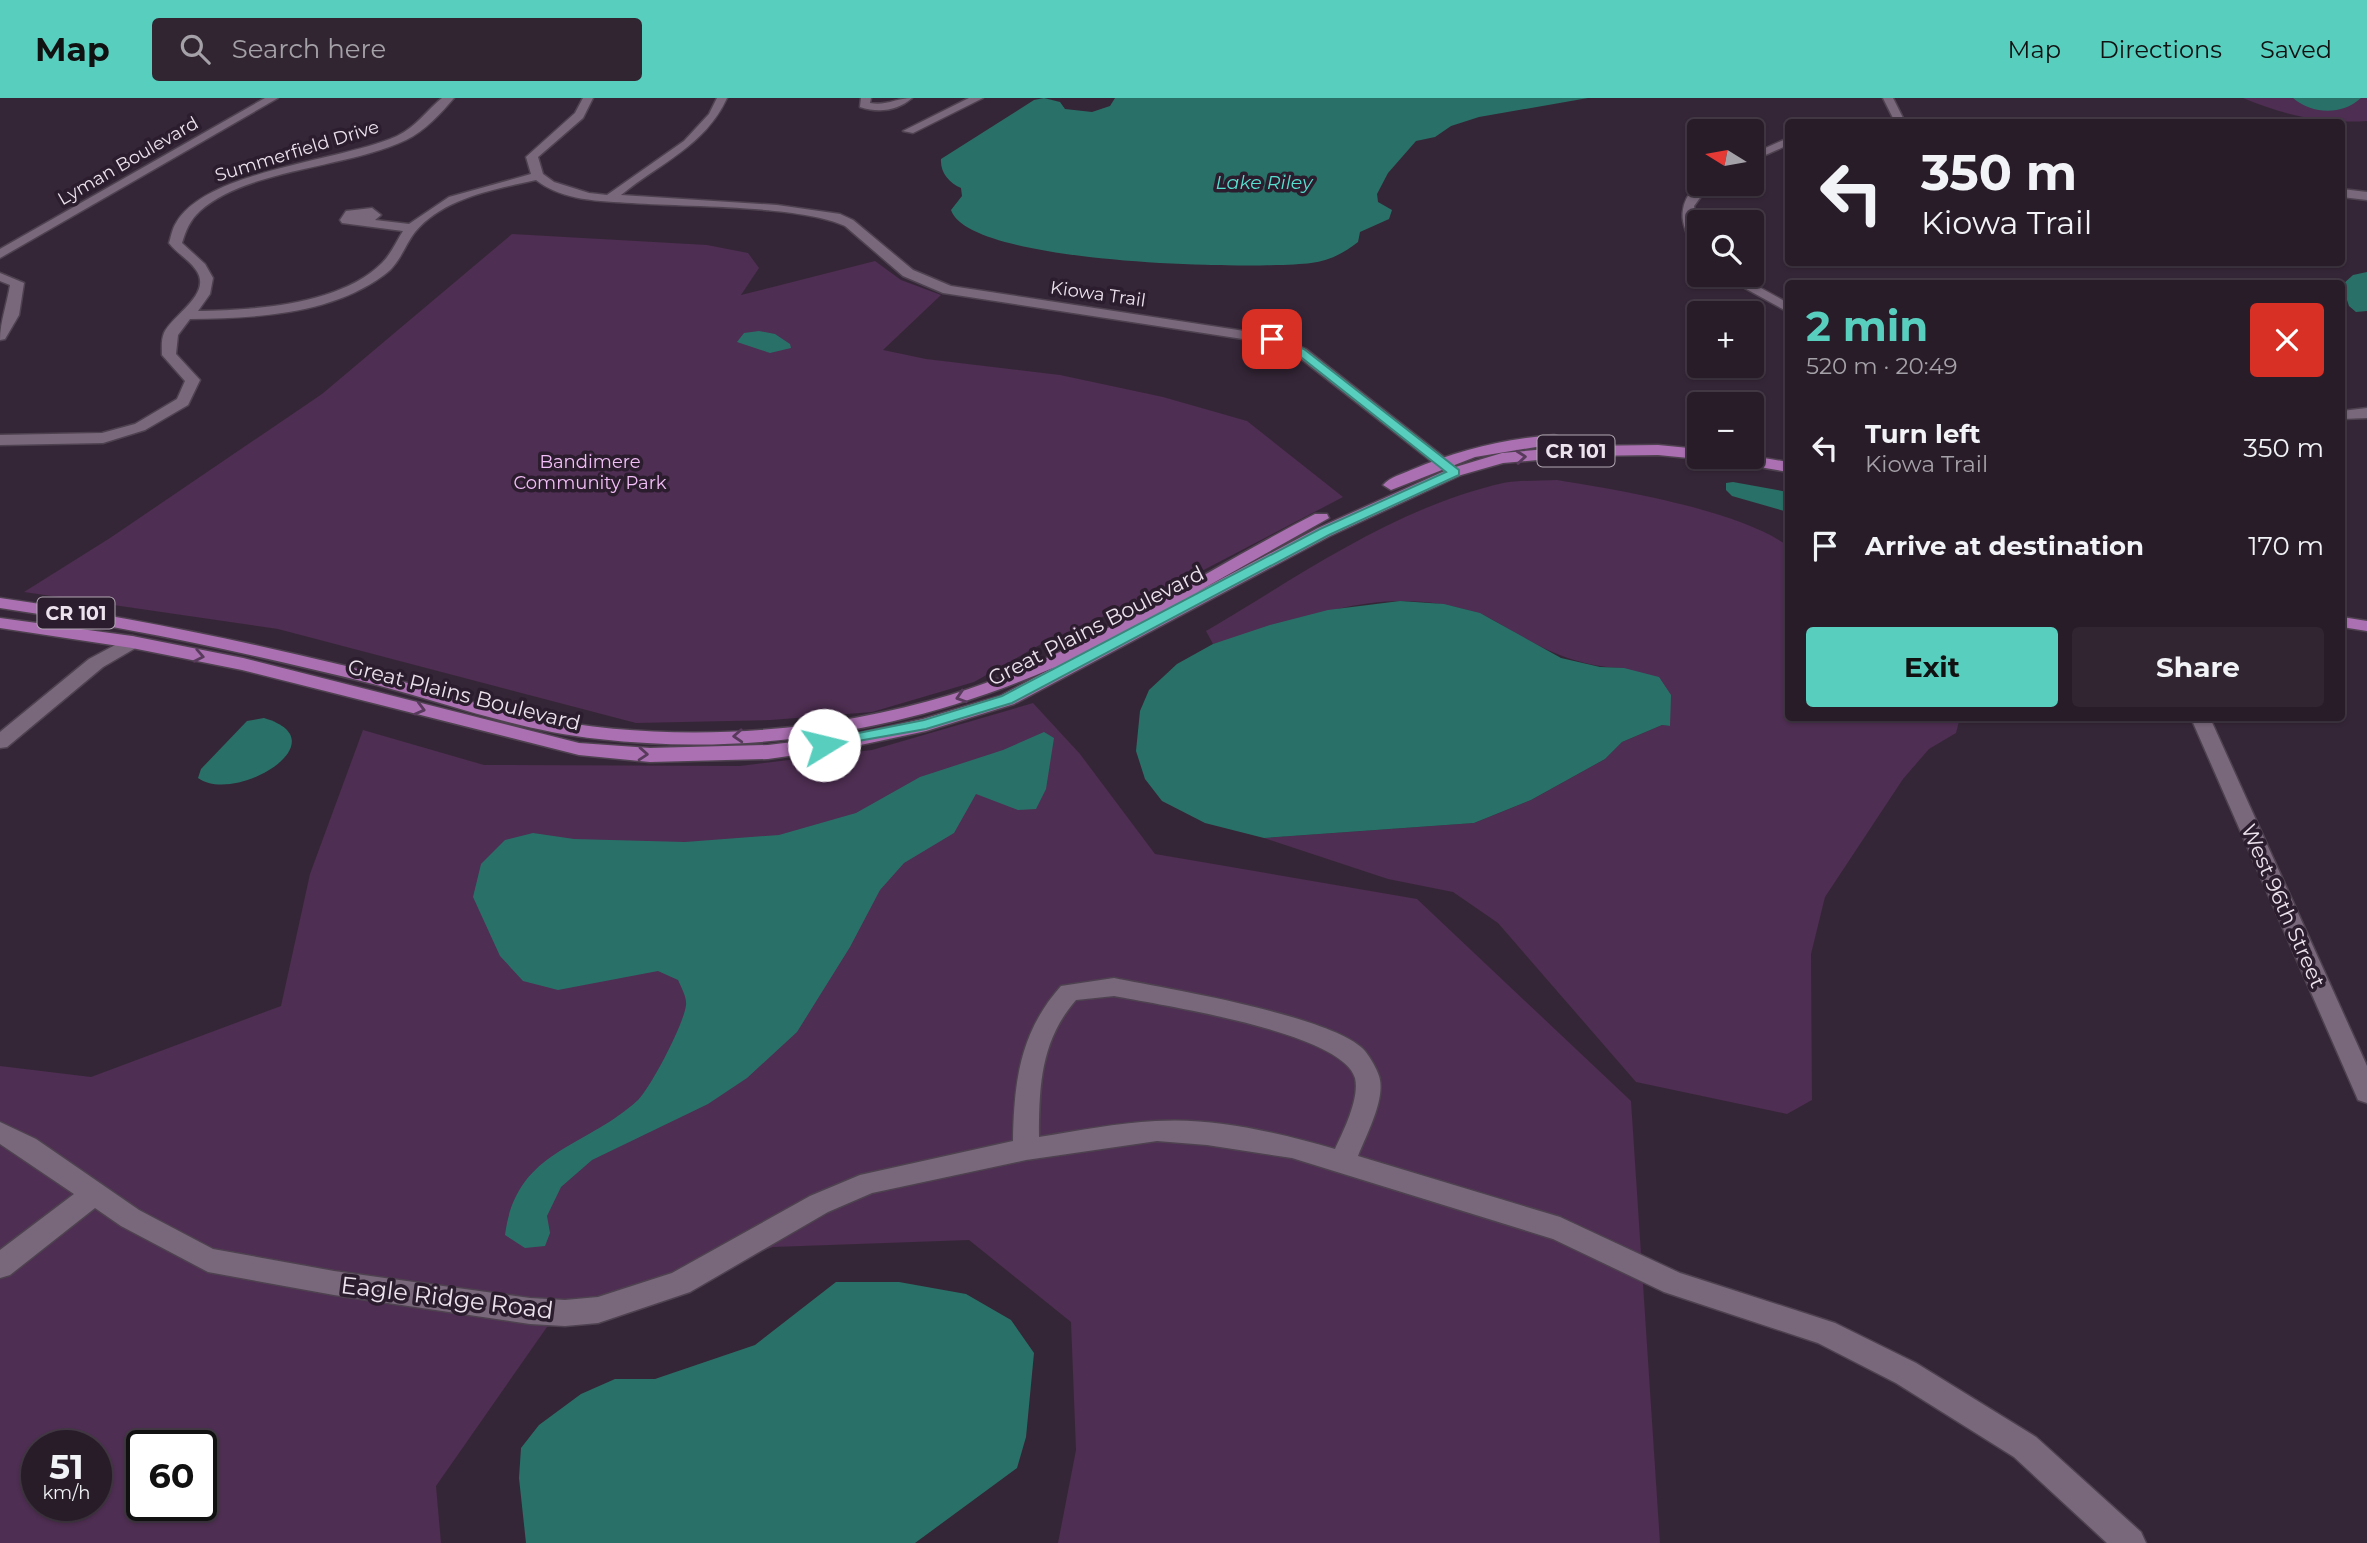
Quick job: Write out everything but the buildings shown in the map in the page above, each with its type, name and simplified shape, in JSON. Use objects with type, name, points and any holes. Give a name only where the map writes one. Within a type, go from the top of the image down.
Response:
[{"type":"main road","name":"Great Plains Boulevard","points":[[0,603],[151,627],[258,651],[395,684],[546,726],[690,739],[799,733],[889,719],[962,697],[1022,674],[1283,537],[1447,467],[1516,442],[1598,439],[1687,442]]},
{"type":"main road","name":"Great Plains Boulevard","points":[[0,623],[132,642],[257,668],[579,749],[650,755],[768,752],[851,741],[914,727],[1007,700],[1447,467],[1502,458],[1582,451],[1658,450],[1687,453]]},
{"type":"main road","points":[[1764,451],[1785,454]]},
{"type":"main road","points":[[1764,463],[1785,466]]},
{"type":"main road","points":[[2345,611],[2367,615]]},
{"type":"main road","points":[[2345,622],[2367,626]]},
{"type":"street","name":"Lyman Boulevard","points":[[0,254],[273,98]]},
{"type":"street","name":"Summerfield Drive","points":[[0,440],[103,438],[140,427],[183,402],[192,389],[193,380],[169,355],[169,339],[205,293],[207,281],[203,270],[175,243],[177,229],[197,206],[243,184],[400,139],[423,127],[435,108],[449,98]]},
{"type":"street","points":[[187,315],[251,313],[294,306],[356,286],[391,263],[411,228],[433,212],[468,195],[538,176],[532,157],[549,138],[579,116],[586,108],[588,98]]},
{"type":"street","points":[[608,200],[625,184],[691,139],[709,122],[722,98]]},
{"type":"street","points":[[866,98],[864,105],[878,108],[894,106],[907,98]]},
{"type":"street","points":[[909,131],[978,98]]},
{"type":"street","points":[[1888,98],[1898,119]]},
{"type":"street","points":[[1764,152],[1785,142]]},
{"type":"street","name":"Kiowa Trail","points":[[538,176],[569,192],[608,200],[835,217],[849,223],[908,273],[948,290],[1258,336],[1289,344],[1447,467]]},
{"type":"street","points":[[2345,193],[2367,196]]},
{"type":"street","points":[[1687,215],[1691,196]]},
{"type":"street","points":[[366,221],[389,227],[411,228]]},
{"type":"street","points":[[0,277],[17,283],[12,314],[0,336]]},
{"type":"street","points":[[1750,287],[1785,306]]},
{"type":"street","points":[[0,290],[16,294]]},
{"type":"street","points":[[2345,415],[2367,413]]},
{"type":"street","points":[[0,741],[96,663],[132,642]]},
{"type":"street","name":"West 96th Street","points":[[2201,721],[2367,1093]]},
{"type":"street","points":[[1026,1149],[1028,1071],[1044,1022],[1069,992],[1114,986],[1225,1008],[1326,1038],[1356,1056],[1368,1080],[1363,1118],[1342,1162]]},
{"type":"street","name":"Eagle Ridge Road","points":[[0,1132],[27,1147],[130,1218],[208,1260],[334,1283],[442,1296],[530,1311],[565,1313],[598,1310],[680,1283],[819,1204],[869,1183],[1026,1149],[1157,1131],[1207,1134],[1292,1147],[1560,1229],[1674,1283],[1825,1332],[1906,1373],[2025,1447],[2130,1543]]},
{"type":"street","points":[[0,1265],[94,1194]]},
{"type":"green space","points":[[2243,98],[2367,98],[2367,121],[2320,119],[2273,109]]},
{"type":"green space","name":"Bandimere Community Park","points":[[512,234],[707,245],[748,253],[759,268],[741,295],[875,261],[901,280],[941,295],[883,350],[926,359],[1060,375],[1163,397],[1247,421],[1343,497],[1177,584],[1043,643],[974,682],[872,712],[771,720],[636,723],[278,629],[24,592],[110,538],[322,394]]},
{"type":"green space","points":[[1557,480],[1677,503],[1740,522],[1785,544],[1785,721],[1959,721],[1956,733],[1929,749],[1903,779],[1825,897],[1811,954],[1812,1100],[1787,1114],[1636,1082],[1498,923],[1453,892],[1388,879],[1264,838],[1474,823],[1531,800],[1605,759],[1622,742],[1662,725],[1670,726],[1624,668],[1594,665],[1567,658],[1541,647],[1492,619],[1441,604],[1407,601],[1343,608],[1213,644],[1206,631],[1349,545],[1386,526],[1463,494],[1503,483]]},
{"type":"green space","points":[[1033,703],[1080,754],[1155,854],[1417,899],[1631,1101],[1660,1543],[1058,1543],[1076,1450],[1071,1322],[969,1240],[773,1247],[547,1327],[436,1486],[441,1543],[0,1543],[0,1066],[91,1077],[281,1006],[310,874],[363,730],[484,765],[740,766],[872,750]]},
{"type":"water","name":"Lake Riley","points":[[1044,98],[1060,102],[1065,109],[1092,112],[1110,106],[1115,98],[1588,98],[1479,117],[1451,126],[1435,137],[1416,141],[1388,173],[1377,194],[1378,202],[1392,210],[1389,219],[1360,232],[1358,242],[1336,256],[1311,263],[1234,265],[1117,260],[1058,253],[1007,242],[969,228],[951,210],[962,196],[961,188],[946,176],[941,159],[1034,100]]},
{"type":"water","points":[[2293,98],[2361,98],[2345,108],[2327,111],[2309,107]]},
{"type":"water","points":[[2367,272],[2367,311],[2356,312],[2349,306],[2345,282],[2353,275]]},
{"type":"water","points":[[759,331],[775,334],[790,344],[791,348],[770,353],[737,342],[744,333]]},
{"type":"water","points":[[1726,483],[1785,491],[1785,511],[1732,496],[1726,490]]},
{"type":"water","points":[[1400,601],[1444,604],[1480,613],[1561,658],[1600,667],[1624,668],[1659,677],[1671,695],[1670,726],[1662,725],[1622,742],[1605,759],[1531,800],[1474,823],[1264,838],[1205,823],[1162,801],[1145,779],[1136,751],[1140,711],[1149,690],[1177,664],[1213,644],[1270,625],[1328,610]]},
{"type":"water","points":[[264,718],[285,728],[292,741],[287,754],[274,767],[256,777],[235,783],[215,784],[198,778],[201,769],[247,721]]},
{"type":"water","points":[[1044,732],[1054,738],[1046,789],[1036,809],[1018,810],[976,794],[954,833],[904,863],[880,890],[850,947],[797,1032],[747,1078],[708,1104],[592,1160],[561,1187],[547,1216],[550,1233],[545,1246],[525,1248],[505,1235],[512,1207],[523,1185],[538,1167],[618,1116],[644,1093],[673,1040],[686,1002],[678,980],[658,971],[558,990],[523,981],[500,956],[473,897],[481,864],[505,840],[533,833],[574,839],[685,842],[779,835],[856,813],[920,777],[1003,750]]},
{"type":"water","points":[[836,1282],[899,1282],[966,1294],[1011,1320],[1034,1353],[1026,1437],[1017,1468],[915,1543],[526,1543],[519,1478],[521,1448],[539,1425],[581,1394],[615,1379],[655,1379],[755,1345]]},
{"type":"route","points":[[824,745],[926,725],[1007,700],[1325,532],[1455,472],[1301,352],[1289,344],[1272,339]]}]
